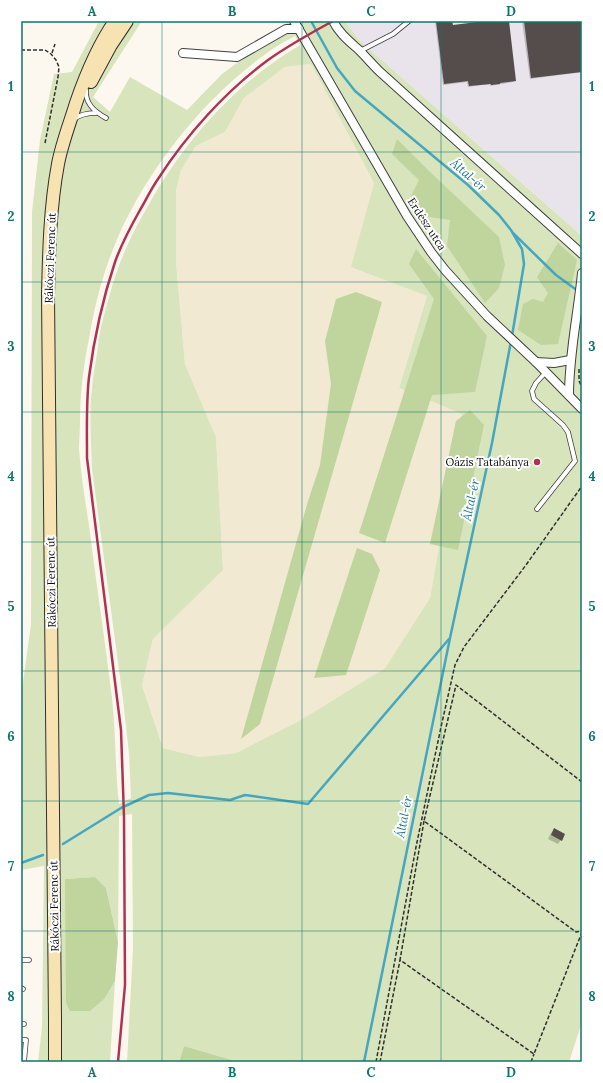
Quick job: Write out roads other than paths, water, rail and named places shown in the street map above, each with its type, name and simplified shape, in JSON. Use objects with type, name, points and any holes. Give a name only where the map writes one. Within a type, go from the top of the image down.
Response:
[{"type":"main road","name":"Rákóczi Ferenc út","points":[[55,1062],[48,295],[50,242],[58,163],[86,74],[115,21]]},
{"type":"main road","name":"Rákóczi Ferenc út","points":[[76,105],[111,45],[128,21]]},
{"type":"street","name":"Erdész utca","points":[[294,21],[416,230],[445,270],[486,316],[536,362],[582,409]]},
{"type":"street","points":[[333,21],[338,30],[347,40],[385,76],[582,254]]},
{"type":"street","points":[[183,53],[237,57],[286,30],[298,29]]},
{"type":"street","points":[[569,395],[570,360],[582,273]]},
{"type":"street","points":[[536,362],[554,363],[570,360]]},
{"type":"lane","points":[[360,51],[393,34],[409,21]]},
{"type":"lane","points":[[86,90],[88,101],[96,113]]},
{"type":"lane","points":[[70,124],[81,115],[90,113],[96,113],[106,118]]},
{"type":"lane","points":[[537,509],[575,461],[568,432],[563,425],[534,399],[532,391],[536,382],[546,372]]},
{"type":"lane","points":[[21,960],[30,960]]},
{"type":"lane","points":[[21,1040],[26,1040],[24,1062]]},
{"type":"waterway","name":"Által-ér","points":[[311,21],[337,68],[355,91],[468,185],[499,215],[511,230],[522,249],[524,264],[512,336]]},
{"type":"waterway","points":[[513,233],[556,275],[578,291]]},
{"type":"waterway","name":"Által-ér","points":[[364,1062],[450,638],[492,443],[511,341]]},
{"type":"waterway","points":[[63,844],[121,808],[149,795],[168,793],[230,800],[245,795],[308,804],[449,639]]},
{"type":"waterway","points":[[21,863],[43,855]]},
{"type":"railway","points":[[118,1062],[125,985],[124,817],[121,730],[87,458],[88,387],[96,333],[115,262],[123,242],[153,187],[169,162],[208,114],[252,72],[284,49],[333,21]]},
{"type":"place","name":"Oázis Tatabánya","points":[[537,462]]}]
